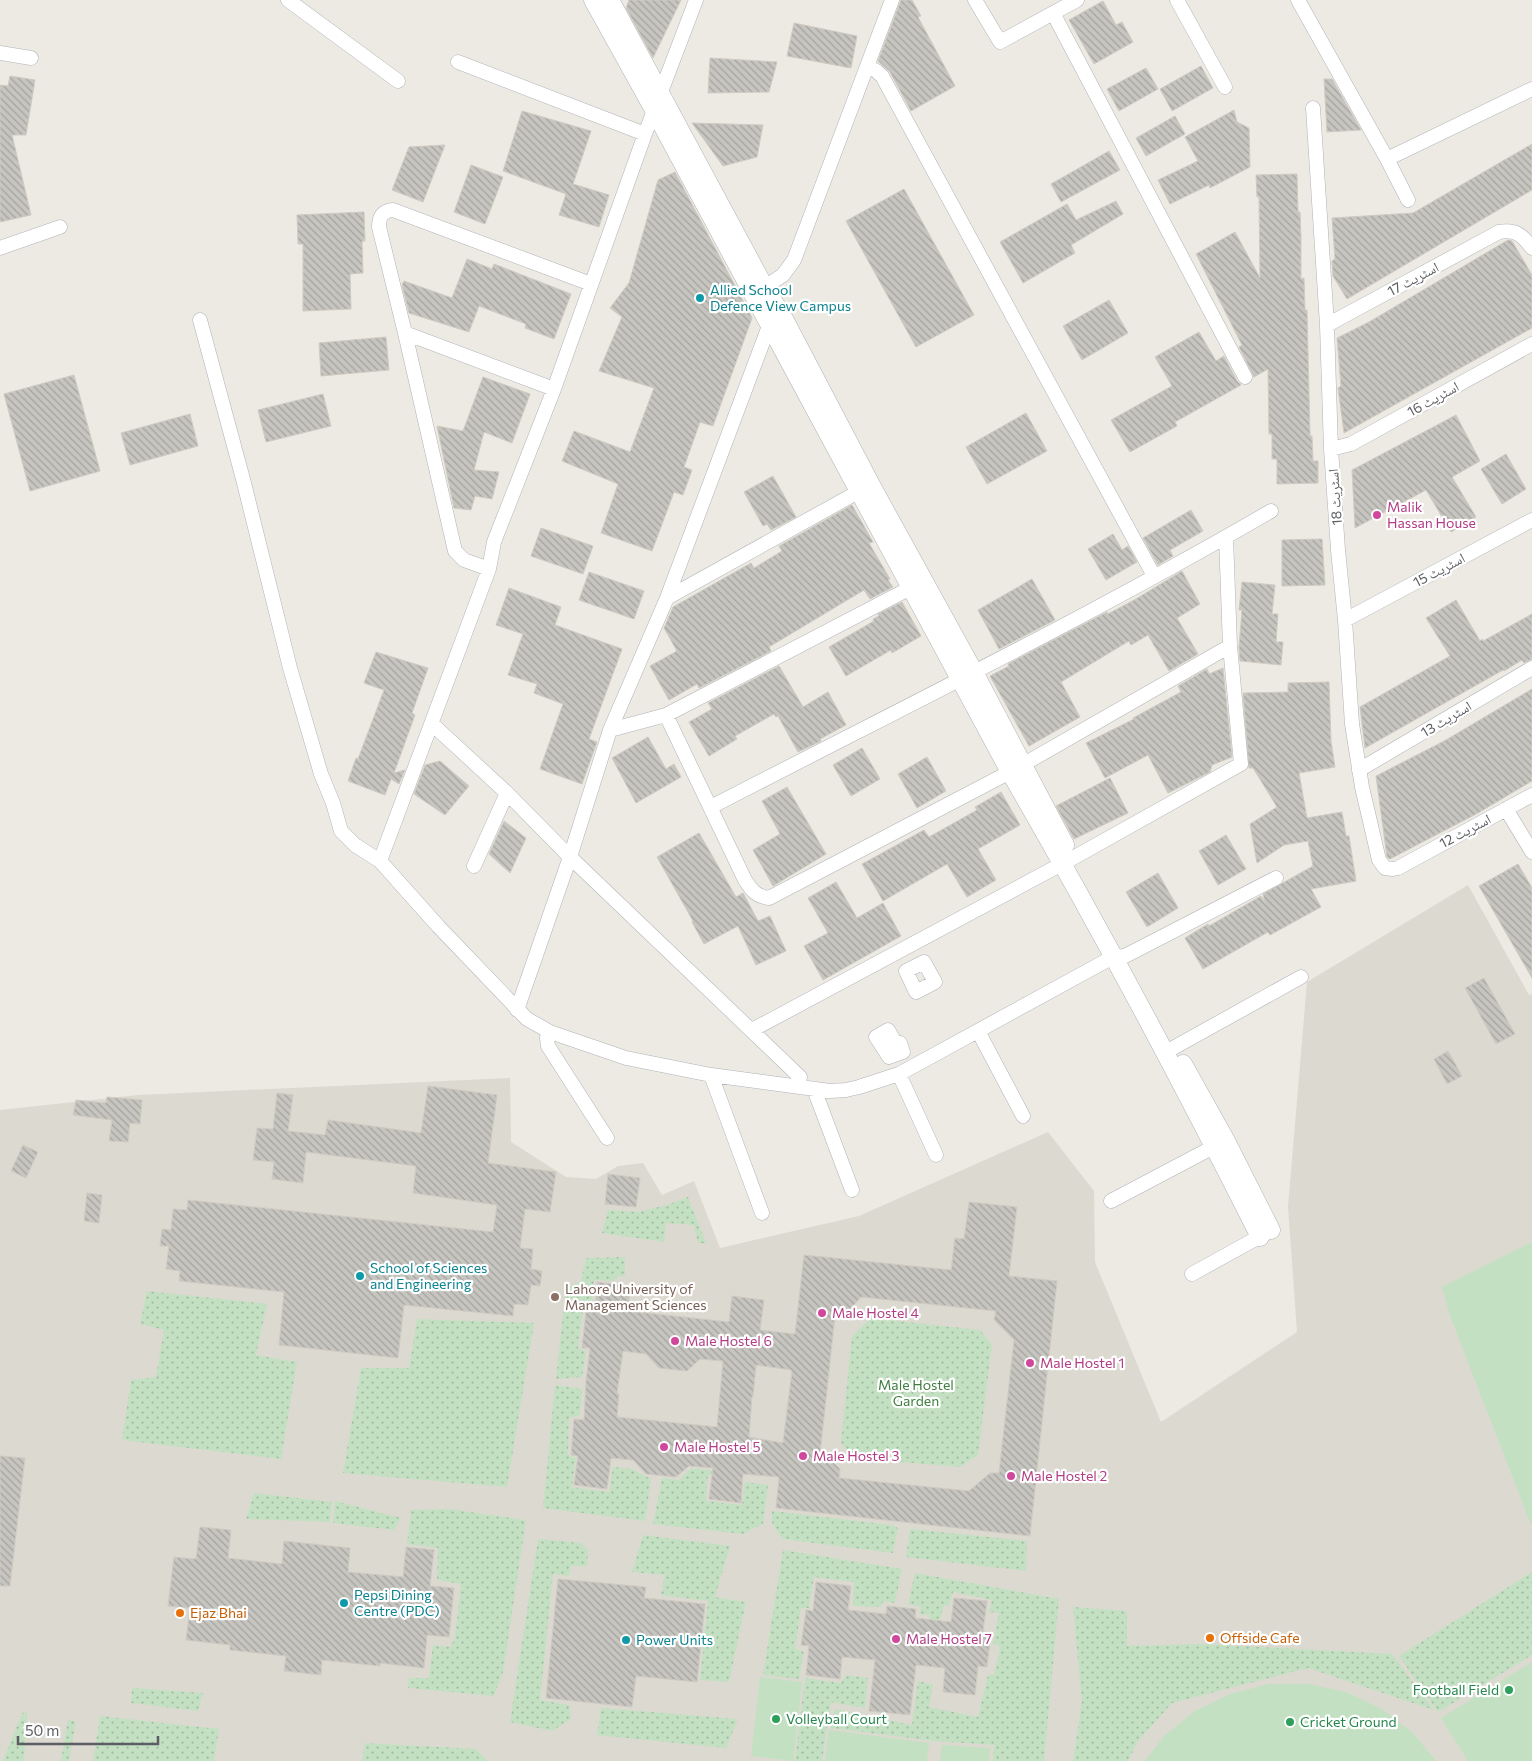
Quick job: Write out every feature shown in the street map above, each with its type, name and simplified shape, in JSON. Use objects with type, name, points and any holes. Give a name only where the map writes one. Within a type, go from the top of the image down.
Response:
[{"type":"street","points":[[288,0],[398,81]]},
{"type":"street","points":[[594,0],[654,110],[776,321],[864,488],[1220,1144],[1266,1234],[1192,1274]]},
{"type":"street","points":[[610,0],[661,94],[759,291]]},
{"type":"street","points":[[380,860],[490,569],[494,542],[554,388],[645,134],[696,0]]},
{"type":"street","points":[[759,291],[783,276],[794,260],[892,0]]},
{"type":"street","points":[[976,0],[1000,42],[1077,0]]},
{"type":"street","points":[[1177,0],[1225,87]]},
{"type":"street","points":[[1299,0],[1408,200]]},
{"type":"street","points":[[1053,13],[1245,377]]},
{"type":"street","points":[[0,53],[32,58]]},
{"type":"street","points":[[458,62],[645,134]]},
{"type":"street","points":[[867,68],[879,72],[882,76],[1154,576]]},
{"type":"street","points":[[1387,159],[1532,90]]},
{"type":"street","name":"اسٹریٹ 18","points":[[1313,108],[1328,325],[1332,449],[1338,550],[1352,724],[1359,770],[1379,860],[1385,868],[1398,868]]},
{"type":"street","points":[[490,569],[464,560],[455,551],[406,333],[379,227],[379,219],[387,211],[393,210],[591,284]]},
{"type":"street","points":[[0,248],[60,227]]},
{"type":"street","name":"اسٹریٹ 17","points":[[1328,325],[1500,232],[1516,232],[1523,236],[1532,248]]},
{"type":"street","points":[[200,320],[244,479],[290,668],[321,774],[334,803],[341,831],[356,845],[380,860],[438,926],[517,1010],[527,1019],[550,1032],[626,1058],[712,1075],[830,1091],[846,1090],[899,1074],[1119,957],[1276,878]]},
{"type":"street","points":[[517,1010],[570,857],[610,730],[667,598],[776,321]]},
{"type":"street","points":[[406,333],[554,388]]},
{"type":"street","name":"اسٹریٹ 16","points":[[1332,449],[1351,444],[1532,344]]},
{"type":"street","points":[[667,598],[864,488]]},
{"type":"street","points":[[711,806],[1154,576],[1270,511]]},
{"type":"street","name":"اسٹریٹ 15","points":[[1345,620],[1532,520]]},
{"type":"street","points":[[752,1030],[1068,861],[1241,764],[1230,646],[1226,537]]},
{"type":"street","points":[[610,730],[666,715],[917,584]]},
{"type":"street","points":[[666,715],[753,893],[769,898],[1016,769],[1230,646]]},
{"type":"street","name":"اسٹریٹ 13","points":[[1359,770],[1532,668]]},
{"type":"street","points":[[432,724],[507,793],[570,857],[800,1077],[797,1086]]},
{"type":"street","points":[[474,866],[507,793]]},
{"type":"street","name":"اسٹریٹ 12","points":[[1398,868],[1532,795]]},
{"type":"street","points":[[1506,809],[1532,852]]},
{"type":"street","points":[[1169,1050],[1301,977]]},
{"type":"street","points":[[978,1031],[1023,1116]]},
{"type":"street","points":[[550,1032],[547,1038],[548,1046],[606,1138]]},
{"type":"street","points":[[899,1074],[936,1154]]},
{"type":"street","points":[[712,1075],[762,1213]]},
{"type":"street","points":[[814,1089],[852,1190]]},
{"type":"street","points":[[1111,1200],[1220,1144]]},
{"type":"shaded area","name":"Lahore University of Management Sciences","points":[[1468,885],[1529,995],[1532,994],[1532,1761],[0,1761],[0,1110],[138,1095],[510,1078],[511,1142],[566,1177],[596,1179],[618,1166],[643,1163],[662,1195],[694,1181],[720,1248],[859,1216],[1048,1132],[1094,1191],[1095,1262],[1161,1422],[1297,1332],[1288,1207],[1307,982]]},
{"type":"green space","points":[[688,1197],[706,1243],[698,1243],[694,1225],[666,1223],[664,1242],[602,1233],[608,1210],[638,1212],[667,1205]]},
{"type":"green space","points":[[1532,1242],[1532,1527],[1450,1316],[1442,1287]]},
{"type":"green space","points":[[625,1257],[625,1276],[617,1276],[615,1281],[594,1280],[592,1310],[583,1310],[578,1348],[586,1351],[582,1377],[556,1379],[566,1288],[581,1281],[586,1258]]},
{"type":"green space","points":[[147,1291],[267,1304],[256,1355],[297,1362],[281,1459],[122,1440],[131,1380],[156,1377],[164,1330],[140,1324]]},
{"type":"green space","name":"Male Hostel Garden","points":[[871,1318],[980,1330],[992,1345],[978,1455],[960,1467],[854,1458],[841,1443],[852,1336]]},
{"type":"green space","points":[[417,1319],[534,1323],[507,1487],[343,1473],[361,1368],[409,1368]]},
{"type":"green space","points":[[555,1385],[582,1389],[580,1415],[569,1418],[568,1455],[576,1458],[572,1487],[609,1492],[613,1467],[632,1469],[651,1479],[645,1521],[543,1508]]},
{"type":"green space","points":[[691,1468],[718,1471],[717,1476],[708,1475],[706,1501],[742,1505],[745,1482],[768,1485],[763,1524],[743,1534],[653,1524],[662,1478],[679,1480]]},
{"type":"green space","points":[[254,1493],[332,1502],[330,1522],[246,1519]]},
{"type":"green space","points":[[335,1501],[401,1518],[394,1530],[333,1523]]},
{"type":"green space","points":[[449,1509],[526,1520],[503,1672],[494,1696],[408,1688],[409,1678],[429,1678],[433,1645],[450,1647],[455,1638],[461,1584],[437,1580],[438,1548],[407,1544],[411,1510]]},
{"type":"green space","points":[[772,1511],[892,1525],[898,1528],[893,1553],[782,1539],[772,1523]]},
{"type":"green space","points":[[910,1529],[1027,1541],[1026,1571],[906,1557]]},
{"type":"green space","points":[[643,1535],[730,1546],[715,1597],[746,1602],[729,1682],[700,1680],[708,1601],[661,1595],[665,1575],[632,1572]]},
{"type":"green space","points":[[538,1539],[581,1543],[588,1550],[587,1566],[571,1566],[569,1576],[553,1574],[540,1700],[569,1705],[571,1719],[552,1731],[510,1722]]},
{"type":"green space","points":[[783,1550],[902,1569],[895,1603],[883,1601],[881,1607],[853,1606],[854,1582],[814,1577],[809,1608],[801,1608],[795,1649],[804,1652],[799,1679],[763,1675]]},
{"type":"green space","points":[[1532,1572],[1532,1655],[1438,1712],[1399,1656]]},
{"type":"green space","points":[[915,1573],[1059,1599],[1044,1761],[993,1761],[994,1745],[934,1741],[831,1728],[835,1709],[912,1725],[918,1681],[933,1685],[929,1707],[978,1717],[988,1675],[994,1674],[998,1659],[1000,1646],[993,1644],[999,1613],[989,1612],[992,1600],[953,1592],[949,1606],[944,1605],[939,1624],[928,1623],[930,1615],[919,1614],[921,1607],[908,1604]]},
{"type":"green space","points":[[1073,1607],[1127,1611],[1127,1646],[1203,1644],[1392,1654],[1434,1710],[1308,1668],[1172,1703],[1138,1741],[1128,1761],[1073,1761],[1082,1701]]},
{"type":"green space","name":"Football Field","points":[[1532,1662],[1532,1761],[1468,1761],[1441,1718]]},
{"type":"green space","points":[[846,1675],[868,1678],[865,1708],[831,1702],[822,1761],[795,1761],[805,1678],[841,1683]]},
{"type":"green space","name":"Volleyball Court","points":[[760,1677],[802,1682],[793,1761],[751,1756]]},
{"type":"green space","name":"Cricket Ground","points":[[1269,1684],[1308,1684],[1346,1692],[1382,1709],[1413,1733],[1436,1761],[1145,1761],[1164,1736],[1195,1711],[1230,1694]]},
{"type":"green space","points":[[132,1688],[203,1693],[198,1711],[131,1703]]},
{"type":"green space","points":[[601,1708],[738,1719],[726,1748],[597,1735]]},
{"type":"green space","points":[[27,1712],[24,1761],[3,1761],[22,1713]]},
{"type":"green space","points":[[100,1716],[219,1729],[214,1761],[93,1761]]},
{"type":"green space","points":[[68,1719],[76,1722],[69,1761],[61,1761]]},
{"type":"green space","points":[[829,1730],[929,1743],[927,1761],[825,1761]]},
{"type":"green space","points":[[365,1743],[476,1749],[488,1761],[362,1761]]},
{"type":"green space","points":[[942,1745],[990,1748],[989,1761],[940,1761]]},
{"type":"building","points":[[629,0],[681,0],[653,58],[626,8]]},
{"type":"building","points":[[901,0],[912,0],[921,16],[918,17],[955,86],[911,111],[890,72],[878,61]]},
{"type":"building","points":[[1103,1],[1116,25],[1122,22],[1133,42],[1094,64],[1069,20]]},
{"type":"building","points":[[794,23],[857,36],[851,68],[787,56]]},
{"type":"building","points":[[710,58],[777,62],[769,92],[708,93]]},
{"type":"building","points":[[1201,66],[1213,88],[1172,111],[1160,89]]},
{"type":"building","points":[[1146,68],[1158,89],[1119,111],[1107,89]]},
{"type":"building","points":[[10,76],[35,80],[26,135],[12,135],[31,215],[0,222],[0,85],[8,86]]},
{"type":"building","points":[[1324,79],[1332,79],[1361,130],[1327,132]]},
{"type":"building","points":[[1234,110],[1237,122],[1249,128],[1250,167],[1210,188],[1209,185],[1170,204],[1158,180],[1198,161],[1185,137]]},
{"type":"building","points":[[522,111],[591,131],[573,184],[609,195],[599,227],[559,215],[566,194],[503,171]]},
{"type":"building","points":[[1175,116],[1185,134],[1146,156],[1136,138]]},
{"type":"building","points":[[692,123],[763,125],[757,157],[723,166]]},
{"type":"building","points":[[1532,144],[1532,190],[1347,299],[1333,276],[1332,261],[1335,259],[1332,218],[1413,213]]},
{"type":"building","points":[[445,145],[423,202],[392,190],[409,147]]},
{"type":"building","points":[[1109,151],[1120,170],[1061,202],[1051,184]]},
{"type":"building","points":[[471,165],[503,177],[485,224],[454,212]]},
{"type":"building","points":[[675,172],[752,318],[713,426],[700,422],[684,467],[692,470],[683,495],[674,492],[652,551],[601,533],[618,484],[562,461],[574,431],[630,452],[654,388],[599,371],[622,317],[610,308],[629,283],[658,180]]},
{"type":"building","points":[[1297,174],[1301,237],[1301,279],[1304,278],[1305,310],[1307,310],[1310,436],[1312,436],[1313,461],[1318,461],[1318,483],[1277,484],[1277,459],[1272,459],[1272,434],[1269,434],[1268,369],[1254,377],[1239,347],[1242,345],[1196,254],[1235,232],[1260,278],[1259,197],[1257,197],[1256,175]]},
{"type":"building","points":[[904,189],[974,315],[916,347],[846,221]]},
{"type":"building","points":[[1116,201],[1123,214],[1071,245],[1075,253],[1023,283],[1000,242],[1067,204],[1076,220]]},
{"type":"building","points":[[364,212],[365,241],[362,241],[363,273],[350,274],[351,309],[303,311],[303,244],[298,244],[297,215]]},
{"type":"building","points":[[1508,240],[1512,241],[1532,275],[1532,328],[1344,433],[1338,388],[1341,386],[1337,338],[1369,322]]},
{"type":"building","points":[[467,259],[492,269],[494,264],[571,294],[554,339],[525,328],[526,324],[479,306],[469,332],[409,313],[402,285],[404,281],[452,298]]},
{"type":"building","points":[[1109,300],[1128,333],[1082,360],[1063,326]]},
{"type":"building","points":[[1199,332],[1216,361],[1224,356],[1241,385],[1175,422],[1177,426],[1130,452],[1111,420],[1172,386],[1155,357]]},
{"type":"building","points":[[386,337],[389,370],[321,376],[319,343]]},
{"type":"building","points":[[74,375],[100,471],[30,491],[4,394]]},
{"type":"building","points":[[483,377],[530,394],[512,443],[484,432],[474,470],[499,472],[492,499],[475,496],[471,510],[454,508],[437,426],[463,431]]},
{"type":"building","points":[[323,394],[331,426],[266,442],[258,410]]},
{"type":"building","points":[[1026,413],[1047,451],[987,484],[966,447]]},
{"type":"building","points":[[190,414],[198,446],[130,465],[121,433]]},
{"type":"building","points":[[1456,415],[1480,461],[1452,477],[1476,517],[1451,532],[1426,490],[1355,528],[1352,470]]},
{"type":"building","points":[[1506,454],[1526,489],[1502,504],[1481,469]]},
{"type":"building","points":[[773,476],[796,517],[771,530],[767,524],[763,526],[744,492]]},
{"type":"building","points":[[852,505],[873,542],[869,543],[893,587],[870,599],[864,590],[769,647],[771,651],[699,688],[697,684],[669,700],[650,666],[677,651],[664,628],[673,607],[751,563],[754,568],[782,551],[779,546]]},
{"type":"building","points":[[1191,510],[1203,531],[1170,550],[1173,556],[1158,565],[1143,538]]},
{"type":"building","points":[[541,528],[593,546],[583,574],[531,556]]},
{"type":"building","points":[[1113,534],[1122,550],[1128,546],[1137,562],[1106,580],[1088,549]]},
{"type":"building","points":[[1322,539],[1325,585],[1282,586],[1282,540]]},
{"type":"building","points":[[1182,571],[1200,604],[1177,618],[1198,654],[1169,671],[1148,635],[1131,645],[1129,641],[1061,682],[1080,717],[1029,746],[990,676],[1009,666],[1008,664],[1107,612],[1108,614],[1136,599]]},
{"type":"building","points":[[589,572],[644,591],[634,619],[579,600]]},
{"type":"building","points":[[1032,579],[1055,620],[999,649],[978,610]]},
{"type":"building","points":[[1242,582],[1275,585],[1272,614],[1278,614],[1276,642],[1283,642],[1281,665],[1240,661],[1239,648],[1242,610],[1239,610]]},
{"type":"building","points":[[509,588],[561,607],[555,625],[622,649],[589,739],[597,742],[582,784],[540,769],[563,704],[534,693],[537,684],[508,675],[523,634],[496,625]]},
{"type":"building","points":[[1456,600],[1480,641],[1532,614],[1532,659],[1524,663],[1522,660],[1503,670],[1365,748],[1360,707],[1450,656],[1426,618]]},
{"type":"building","points":[[902,602],[921,636],[892,653],[891,650],[846,676],[829,647],[874,621],[873,619],[879,616],[878,614]]},
{"type":"building","points":[[376,652],[428,668],[412,713],[415,715],[394,773],[405,770],[399,784],[391,779],[385,795],[348,781],[384,690],[364,683]]},
{"type":"building","points":[[779,666],[803,707],[828,692],[846,725],[820,739],[821,741],[798,752],[778,716],[776,717],[774,714],[735,736],[737,739],[709,756],[689,722],[712,709],[708,703]]},
{"type":"building","points":[[1223,668],[1232,757],[1212,765],[1210,772],[1168,793],[1148,755],[1105,778],[1086,743],[1134,719],[1181,692],[1178,686],[1207,669],[1209,674]]},
{"type":"building","points":[[1329,682],[1331,741],[1335,767],[1299,773],[1307,818],[1342,812],[1346,836],[1349,836],[1356,881],[1311,889],[1321,907],[1270,935],[1268,932],[1203,969],[1185,938],[1261,896],[1265,903],[1263,894],[1313,866],[1308,841],[1284,845],[1257,863],[1250,824],[1277,807],[1253,768],[1249,768],[1243,693],[1288,692],[1288,683]]},
{"type":"building","points":[[1532,689],[1532,781],[1478,813],[1390,859],[1387,857],[1376,776],[1446,740]]},
{"type":"building","points":[[648,737],[666,769],[674,764],[681,777],[636,803],[612,758]]},
{"type":"building","points":[[862,748],[880,779],[851,796],[833,765]]},
{"type":"building","points":[[927,757],[946,791],[917,808],[898,774]]},
{"type":"building","points":[[440,761],[469,786],[445,815],[414,794],[425,765]]},
{"type":"building","points":[[1110,778],[1128,813],[1074,839],[1056,806]]},
{"type":"building","points":[[787,787],[826,854],[773,886],[753,850],[780,834],[762,801]]},
{"type":"building","points":[[1001,792],[1020,825],[978,849],[996,880],[967,897],[947,864],[883,901],[862,864],[924,830],[929,837],[977,810],[975,807]]},
{"type":"building","points":[[504,821],[526,838],[510,873],[489,854]]},
{"type":"building","points":[[699,833],[736,897],[743,893],[758,921],[770,916],[786,951],[756,965],[738,926],[704,944],[657,857]]},
{"type":"building","points":[[1226,835],[1246,869],[1218,885],[1199,851]]},
{"type":"building","points":[[1518,864],[1532,888],[1532,978],[1479,886]]},
{"type":"building","points":[[1158,873],[1178,908],[1147,927],[1126,892]]},
{"type":"building","points":[[836,882],[857,918],[883,903],[901,936],[823,980],[804,946],[828,933],[808,898]]},
{"type":"building","points":[[1484,978],[1515,1034],[1496,1044],[1465,988]]},
{"type":"building","points":[[1448,1051],[1462,1076],[1447,1084],[1434,1059]]},
{"type":"building","name":"School of Sciences and Engineering","points":[[428,1086],[497,1095],[488,1163],[556,1172],[550,1212],[525,1209],[520,1248],[533,1249],[531,1269],[542,1271],[540,1286],[531,1285],[528,1305],[514,1304],[513,1316],[404,1305],[398,1358],[279,1345],[284,1292],[179,1281],[180,1271],[166,1269],[169,1246],[160,1246],[162,1229],[171,1230],[173,1209],[187,1210],[188,1200],[493,1232],[497,1205],[413,1193],[416,1166],[306,1152],[303,1183],[272,1179],[274,1162],[253,1160],[257,1128],[273,1129],[277,1093],[293,1095],[288,1131],[325,1135],[328,1120],[421,1133]]},
{"type":"building","points":[[107,1097],[142,1100],[140,1124],[130,1123],[128,1142],[109,1141],[112,1120],[73,1115],[76,1100],[106,1103]]},
{"type":"building","points":[[23,1145],[38,1152],[26,1178],[11,1171]]},
{"type":"building","points":[[608,1174],[640,1178],[636,1207],[605,1204]]},
{"type":"building","points":[[87,1193],[102,1195],[99,1223],[84,1221]]},
{"type":"building","points":[[969,1202],[1017,1207],[1009,1276],[1057,1281],[1030,1536],[776,1508],[779,1477],[743,1474],[741,1503],[709,1499],[713,1468],[689,1466],[676,1477],[646,1474],[633,1460],[611,1458],[607,1489],[574,1485],[578,1456],[571,1455],[574,1419],[584,1420],[590,1348],[582,1348],[586,1312],[595,1312],[597,1282],[630,1286],[628,1311],[729,1322],[732,1296],[764,1300],[760,1330],[795,1334],[804,1255],[951,1270],[955,1238],[964,1239]],"holes":[[[861,1297],[996,1311],[994,1320],[1014,1340],[999,1473],[990,1473],[969,1491],[839,1478],[840,1469],[828,1457],[820,1454],[835,1316],[844,1316]],[[623,1351],[646,1354],[659,1368],[687,1371],[700,1359],[723,1361],[717,1427],[617,1417],[619,1394],[617,1393]],[[756,1365],[792,1371],[783,1443],[749,1437]]]},
{"type":"building","points":[[0,1456],[25,1458],[10,1586],[0,1586]]},
{"type":"building","name":"Pepsi Dining Centre (PDC)","points":[[200,1527],[231,1530],[228,1558],[282,1564],[284,1541],[350,1548],[348,1572],[403,1577],[406,1547],[434,1550],[430,1586],[454,1588],[449,1637],[427,1635],[424,1668],[380,1663],[380,1666],[322,1660],[321,1675],[284,1671],[286,1656],[230,1650],[230,1645],[186,1640],[190,1608],[168,1606],[174,1557],[196,1559]]},
{"type":"building","name":"Power Units","points":[[558,1579],[646,1587],[644,1598],[705,1604],[697,1682],[636,1676],[632,1707],[546,1698]]},
{"type":"building","name":"Male Hostel 7","points":[[816,1582],[851,1586],[848,1610],[886,1614],[887,1606],[916,1609],[915,1618],[951,1622],[954,1598],[987,1601],[983,1631],[991,1632],[987,1667],[978,1666],[975,1695],[943,1692],[945,1668],[916,1665],[910,1715],[869,1711],[875,1660],[842,1657],[840,1679],[806,1675],[809,1646],[801,1645],[806,1610],[813,1611]]},
{"type":"place","name":"Allied School Defence View Campus","points":[[700,298]]},
{"type":"place","name":"Malik Hassan House","points":[[1377,515]]},
{"type":"place","name":"School of Sciences and Engineering","points":[[360,1276]]},
{"type":"place","name":"Lahore University of Management Sciences","points":[[555,1297]]},
{"type":"place","name":"Male Hostel 4","points":[[822,1313]]},
{"type":"place","name":"Male Hostel 6","points":[[675,1341]]},
{"type":"place","name":"Male Hostel 1","points":[[1030,1363]]},
{"type":"place","name":"Male Hostel 5","points":[[664,1447]]},
{"type":"place","name":"Male Hostel 3","points":[[803,1456]]},
{"type":"place","name":"Male Hostel 2","points":[[1011,1476]]},
{"type":"place","name":"Pepsi Dining Centre (PDC)","points":[[344,1603]]},
{"type":"place","name":"Ejaz Bhai","points":[[180,1613]]},
{"type":"place","name":"Offside Cafe","points":[[1210,1638]]},
{"type":"place","name":"Male Hostel 7","points":[[896,1639]]},
{"type":"place","name":"Power Units","points":[[626,1640]]},
{"type":"place","name":"Football Field","points":[[1509,1690]]},
{"type":"place","name":"Volleyball Court","points":[[776,1719]]},
{"type":"place","name":"Cricket Ground","points":[[1290,1722]]}]
